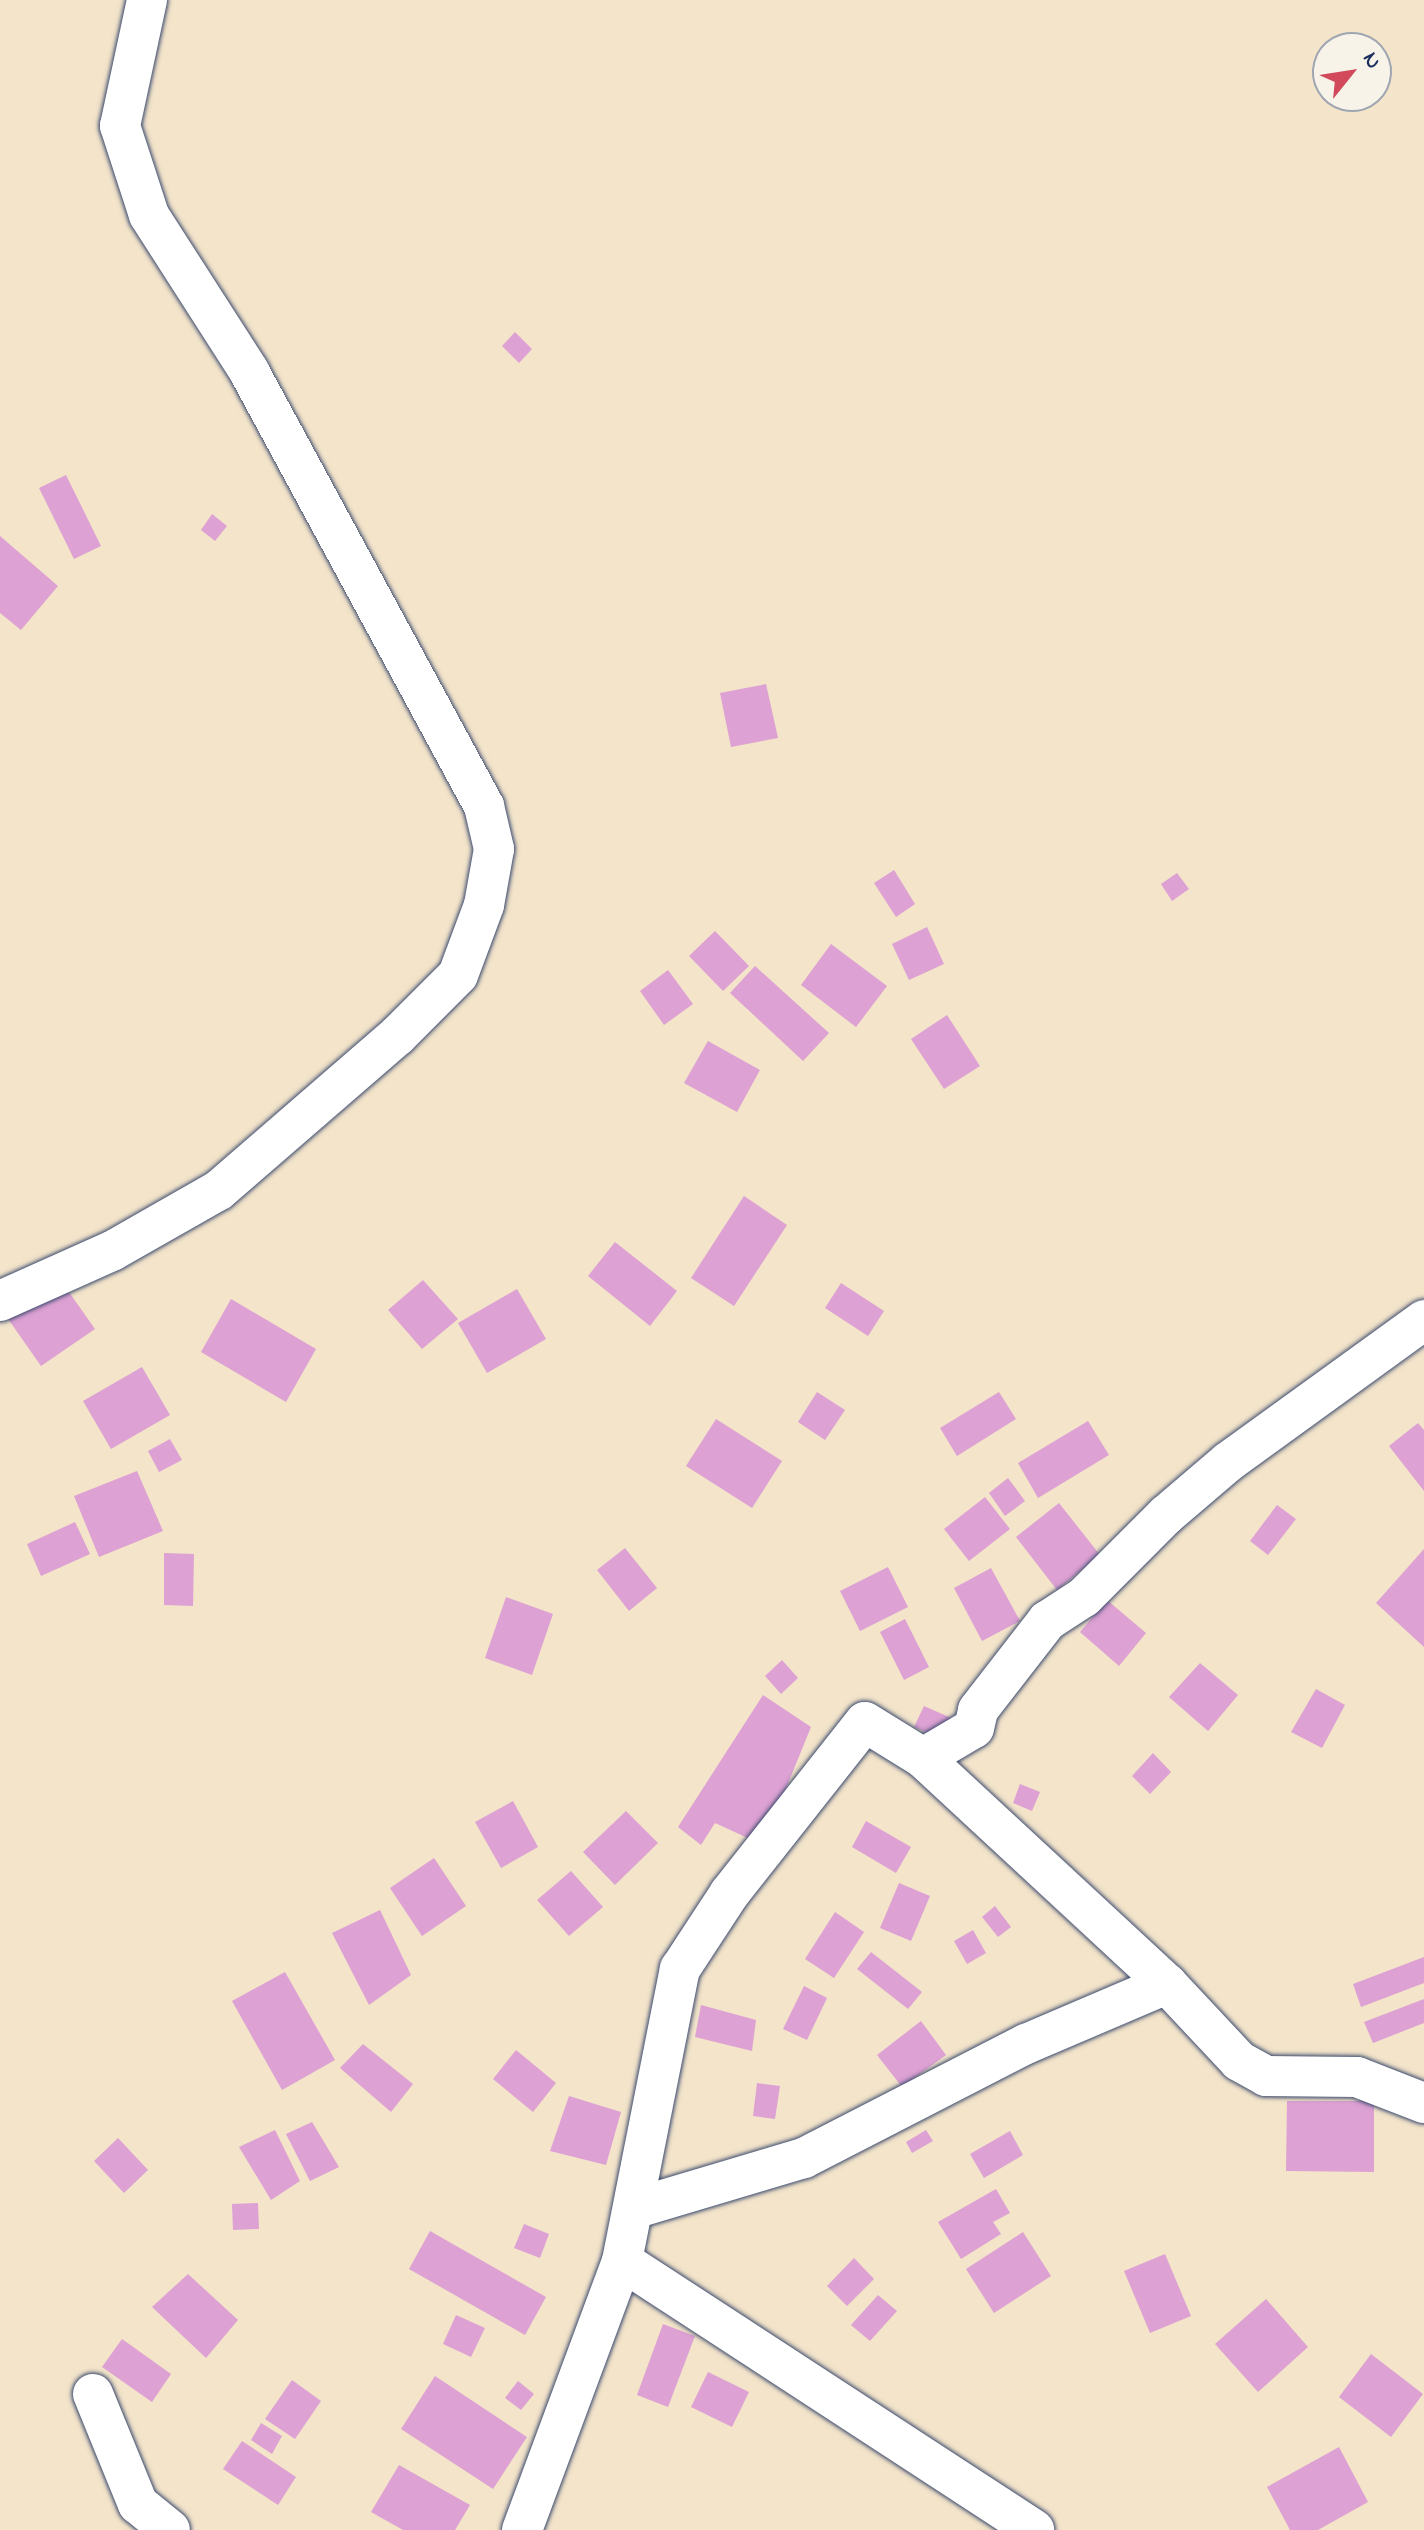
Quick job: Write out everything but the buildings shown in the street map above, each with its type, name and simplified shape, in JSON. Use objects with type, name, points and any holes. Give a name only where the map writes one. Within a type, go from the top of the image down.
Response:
[{"type":"street","points":[[0,1301],[112,1251],[219,1190],[397,1036],[458,975],[484,905],[494,849],[484,806],[249,371],[149,215],[120,126],[147,0]]},
{"type":"street","points":[[923,1758],[974,1728],[978,1710],[1047,1621],[1084,1597],[1166,1515],[1228,1462],[1424,1320]]},
{"type":"street","points":[[522,2530],[622,2261],[636,2208],[680,1969],[729,1894],[865,1722],[923,1758],[1167,1984],[1239,2061],[1266,2076],[1357,2077],[1424,2103]]},
{"type":"street","points":[[636,2208],[804,2158],[1026,2044],[1167,1984]]},
{"type":"street","points":[[622,2261],[1034,2530]]},
{"type":"street","points":[[93,2394],[138,2504],[170,2530]]}]
